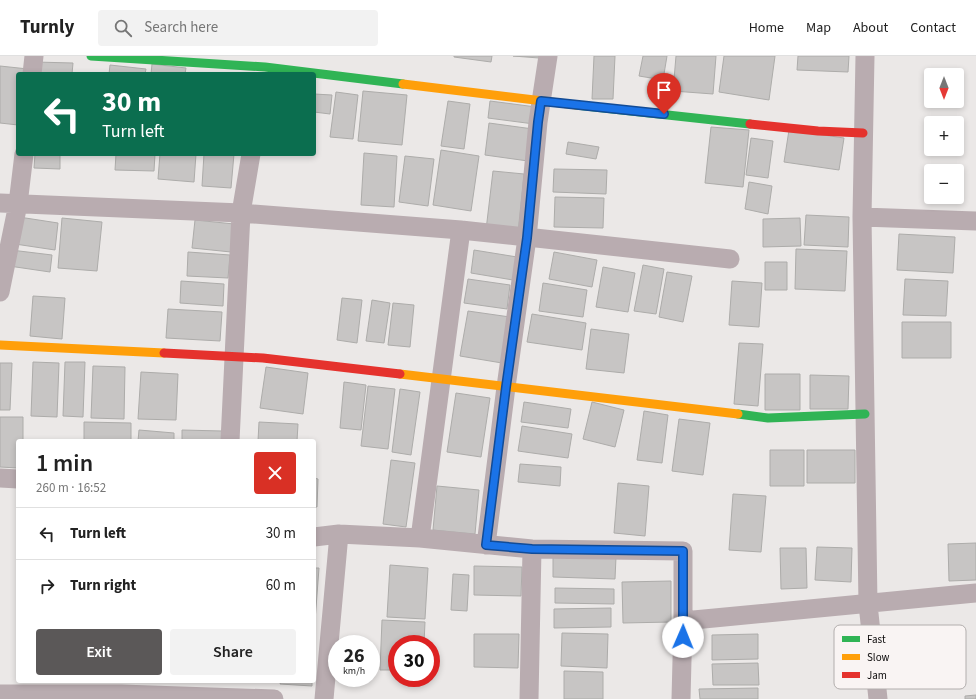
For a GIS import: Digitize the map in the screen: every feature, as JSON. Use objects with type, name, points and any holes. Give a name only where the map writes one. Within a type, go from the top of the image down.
[{"type":"street","points":[[32,72],[34,56]]},
{"type":"street","points":[[91,56],[265,66],[312,72]]},
{"type":"street","points":[[486,545],[527,238],[538,122],[548,56]]},
{"type":"street","points":[[865,56],[862,217],[868,604],[870,625]]},
{"type":"street","points":[[316,72],[541,101],[818,131],[863,133]]},
{"type":"street","points":[[0,292],[9,203],[23,156]]},
{"type":"street","points":[[230,439],[241,213],[251,156]]},
{"type":"street","points":[[9,203],[241,213],[462,230],[527,238],[730,258]]},
{"type":"street","points":[[862,217],[976,221]]},
{"type":"street","points":[[420,538],[462,230]]},
{"type":"street","points":[[0,345],[263,358],[768,418],[865,414]]},
{"type":"street","points":[[0,478],[16,479]]},
{"type":"street","points":[[324,699],[339,534]]},
{"type":"street","points":[[316,537],[339,534],[420,538],[532,549],[683,551],[681,699]]},
{"type":"street","points":[[529,699],[532,549]]},
{"type":"street","points":[[683,621],[976,593]]},
{"type":"street","points":[[877,689],[878,699]]},
{"type":"street","points":[[0,694],[121,691],[274,699]]},
{"type":"building","points":[[454,56],[492,56],[491,62]]},
{"type":"building","points":[[513,56],[539,56],[539,58]]},
{"type":"building","points":[[594,56],[615,56],[613,99],[592,99]]},
{"type":"building","points":[[643,56],[667,56],[663,80],[639,76]]},
{"type":"building","points":[[676,56],[716,56],[713,94],[673,91]]},
{"type":"building","points":[[724,56],[775,56],[769,100],[719,92]]},
{"type":"building","points":[[798,56],[849,56],[848,72],[797,70]]},
{"type":"building","points":[[35,62],[73,63],[72,72],[35,72]]},
{"type":"building","points":[[152,64],[186,68],[185,72],[151,72]]},
{"type":"building","points":[[110,65],[146,69],[145,72],[109,72]]},
{"type":"building","points":[[0,66],[28,69],[27,72],[16,72],[16,125],[0,123]]},
{"type":"building","points":[[363,91],[407,95],[402,145],[358,141]]},
{"type":"building","points":[[336,92],[358,95],[353,139],[330,137]]},
{"type":"building","points":[[316,94],[332,95],[330,114],[316,112]]},
{"type":"building","points":[[448,101],[470,104],[464,149],[441,146]]},
{"type":"building","points":[[490,101],[536,107],[534,124],[488,118]]},
{"type":"building","points":[[489,123],[533,129],[528,161],[485,155]]},
{"type":"building","points":[[711,127],[749,130],[743,187],[705,183]]},
{"type":"building","points":[[789,130],[844,138],[839,170],[784,162]]},
{"type":"building","points":[[751,138],[773,141],[768,178],[746,175]]},
{"type":"building","points":[[568,142],[599,147],[596,159],[566,154]]},
{"type":"building","points":[[441,150],[479,156],[471,211],[433,205]]},
{"type":"building","points":[[364,153],[397,156],[394,207],[361,205]]},
{"type":"building","points":[[35,156],[60,156],[60,169],[34,168]]},
{"type":"building","points":[[116,156],[155,156],[154,171],[115,170]]},
{"type":"building","points":[[160,156],[196,156],[194,182],[158,179]]},
{"type":"building","points":[[204,156],[234,156],[231,188],[202,186]]},
{"type":"building","points":[[405,156],[434,159],[428,206],[399,202]]},
{"type":"building","points":[[554,169],[607,170],[606,194],[553,192]]},
{"type":"building","points":[[493,171],[524,174],[518,233],[486,230]]},
{"type":"building","points":[[749,182],[772,186],[768,214],[745,209]]},
{"type":"building","points":[[555,197],[604,198],[603,228],[554,227]]},
{"type":"building","points":[[806,215],[849,217],[848,247],[804,245]]},
{"type":"building","points":[[19,217],[58,223],[55,250],[15,244]]},
{"type":"building","points":[[62,218],[102,222],[97,271],[58,268]]},
{"type":"building","points":[[800,218],[801,246],[763,247],[763,219]]},
{"type":"building","points":[[195,220],[234,224],[231,252],[192,248]]},
{"type":"building","points":[[899,234],[955,237],[953,273],[897,270]]},
{"type":"building","points":[[796,249],[847,251],[845,291],[795,289]]},
{"type":"building","points":[[11,250],[52,255],[50,272],[9,266]]},
{"type":"building","points":[[474,250],[517,257],[513,280],[471,273]]},
{"type":"building","points":[[188,252],[230,255],[228,278],[187,276]]},
{"type":"building","points":[[554,252],[597,260],[592,287],[549,279]]},
{"type":"building","points":[[765,262],[787,262],[787,290],[765,290]]},
{"type":"building","points":[[643,265],[664,269],[656,314],[634,311]]},
{"type":"building","points":[[603,267],[635,273],[628,312],[596,307]]},
{"type":"building","points":[[667,272],[692,276],[683,322],[659,317]]},
{"type":"building","points":[[468,279],[510,285],[507,309],[464,303]]},
{"type":"building","points":[[905,279],[948,281],[946,316],[903,315]]},
{"type":"building","points":[[181,281],[224,284],[223,306],[180,303]]},
{"type":"building","points":[[732,281],[762,283],[759,327],[729,325]]},
{"type":"building","points":[[543,283],[587,290],[583,317],[539,311]]},
{"type":"building","points":[[33,296],[65,298],[62,339],[30,336]]},
{"type":"building","points":[[342,298],[362,300],[357,343],[337,340]]},
{"type":"building","points":[[372,300],[390,303],[384,343],[366,341]]},
{"type":"building","points":[[393,303],[414,305],[410,347],[388,345]]},
{"type":"building","points":[[168,309],[222,312],[220,341],[166,338]]},
{"type":"building","points":[[468,311],[510,317],[502,363],[460,356]]},
{"type":"building","points":[[532,314],[586,323],[582,350],[527,342]]},
{"type":"building","points":[[902,322],[951,322],[951,358],[902,358]]},
{"type":"building","points":[[591,329],[629,334],[624,373],[586,369]]},
{"type":"building","points":[[739,343],[763,344],[758,406],[734,404]]},
{"type":"building","points":[[33,362],[59,363],[57,417],[31,416]]},
{"type":"building","points":[[65,362],[85,362],[83,417],[63,416]]},
{"type":"building","points":[[0,363],[12,363],[10,410],[0,410]]},
{"type":"building","points":[[93,366],[125,367],[124,419],[91,418]]},
{"type":"building","points":[[266,367],[308,373],[303,414],[260,408]]},
{"type":"building","points":[[141,372],[178,374],[176,420],[138,419]]},
{"type":"building","points":[[765,374],[800,374],[800,410],[765,410]]},
{"type":"building","points":[[810,375],[849,376],[848,409],[810,409]]},
{"type":"building","points":[[344,382],[366,385],[361,430],[340,428]]},
{"type":"building","points":[[368,386],[395,389],[388,449],[361,446]]},
{"type":"building","points":[[400,389],[420,392],[411,455],[392,452]]},
{"type":"building","points":[[456,393],[490,398],[481,457],[447,452]]},
{"type":"building","points":[[524,402],[571,409],[568,428],[521,422]]},
{"type":"building","points":[[592,402],[624,410],[615,447],[583,439]]},
{"type":"building","points":[[644,411],[668,415],[662,463],[637,460]]},
{"type":"building","points":[[0,417],[23,417],[23,439],[16,439],[16,468],[0,467]]},
{"type":"building","points":[[679,419],[710,423],[703,475],[672,471]]},
{"type":"building","points":[[84,422],[131,423],[131,439],[84,439]]},
{"type":"building","points":[[259,422],[298,424],[297,439],[258,439]]},
{"type":"building","points":[[522,426],[572,434],[568,458],[518,451]]},
{"type":"building","points":[[139,430],[174,433],[174,439],[138,439]]},
{"type":"building","points":[[182,430],[222,431],[222,439],[182,439]]},
{"type":"building","points":[[770,450],[804,450],[804,486],[770,486]]},
{"type":"building","points":[[807,450],[855,450],[855,483],[807,483]]},
{"type":"building","points":[[391,460],[415,463],[406,527],[383,524]]},
{"type":"building","points":[[520,464],[561,467],[560,486],[518,482]]},
{"type":"building","points":[[316,478],[318,479],[316,507]]},
{"type":"building","points":[[618,483],[649,486],[645,536],[614,533]]},
{"type":"building","points":[[437,486],[479,490],[475,534],[433,530]]},
{"type":"building","points":[[733,494],[766,496],[761,552],[729,550]]},
{"type":"building","points":[[976,543],[976,580],[949,581],[948,544]]},
{"type":"building","points":[[817,547],[852,548],[851,582],[815,580]]},
{"type":"building","points":[[780,548],[806,548],[807,588],[781,589]]},
{"type":"building","points":[[553,556],[616,557],[615,579],[553,577]]},
{"type":"building","points":[[390,565],[428,568],[425,619],[387,617]]},
{"type":"building","points":[[474,566],[522,567],[521,596],[474,595]]},
{"type":"building","points":[[316,568],[319,568],[316,608]]},
{"type":"building","points":[[453,574],[469,575],[467,611],[451,610]]},
{"type":"building","points":[[671,581],[671,622],[623,623],[622,582]]},
{"type":"building","points":[[555,588],[614,589],[614,604],[555,603]]},
{"type":"building","points":[[611,608],[611,627],[554,628],[554,609]]},
{"type":"building","points":[[382,620],[425,622],[424,635],[388,635],[388,670],[380,670]]},
{"type":"building","points":[[562,633],[608,634],[607,668],[561,666]]},
{"type":"building","points":[[474,634],[519,634],[518,668],[474,667]]},
{"type":"building","points":[[758,634],[758,659],[712,660],[712,635]]},
{"type":"building","points":[[758,663],[759,685],[713,685],[712,664]]},
{"type":"building","points":[[564,671],[603,672],[603,699],[564,699]]},
{"type":"building","points":[[312,683],[312,686],[280,684]]},
{"type":"building","points":[[758,688],[758,699],[700,699],[699,689]]},
{"type":"building","points":[[976,695],[976,699],[965,699],[965,696]]},
{"type":"traffic: fast","points":[[91,56],[265,67],[306,72]]},
{"type":"traffic: fast","points":[[316,73],[403,84]]},
{"type":"traffic: fast","points":[[576,105],[750,124]]},
{"type":"traffic: fast","points":[[738,414],[768,418],[865,414]]},
{"type":"traffic: slow","points":[[403,84],[576,105]]},
{"type":"traffic: slow","points":[[0,345],[164,353]]},
{"type":"traffic: slow","points":[[400,374],[738,414]]},
{"type":"traffic: jam","points":[[750,124],[818,131],[863,133]]},
{"type":"traffic: jam","points":[[164,353],[263,358],[400,374]]},
{"type":"route","points":[[664,114],[541,101],[527,238],[486,545],[532,549],[683,551],[683,637]]}]
